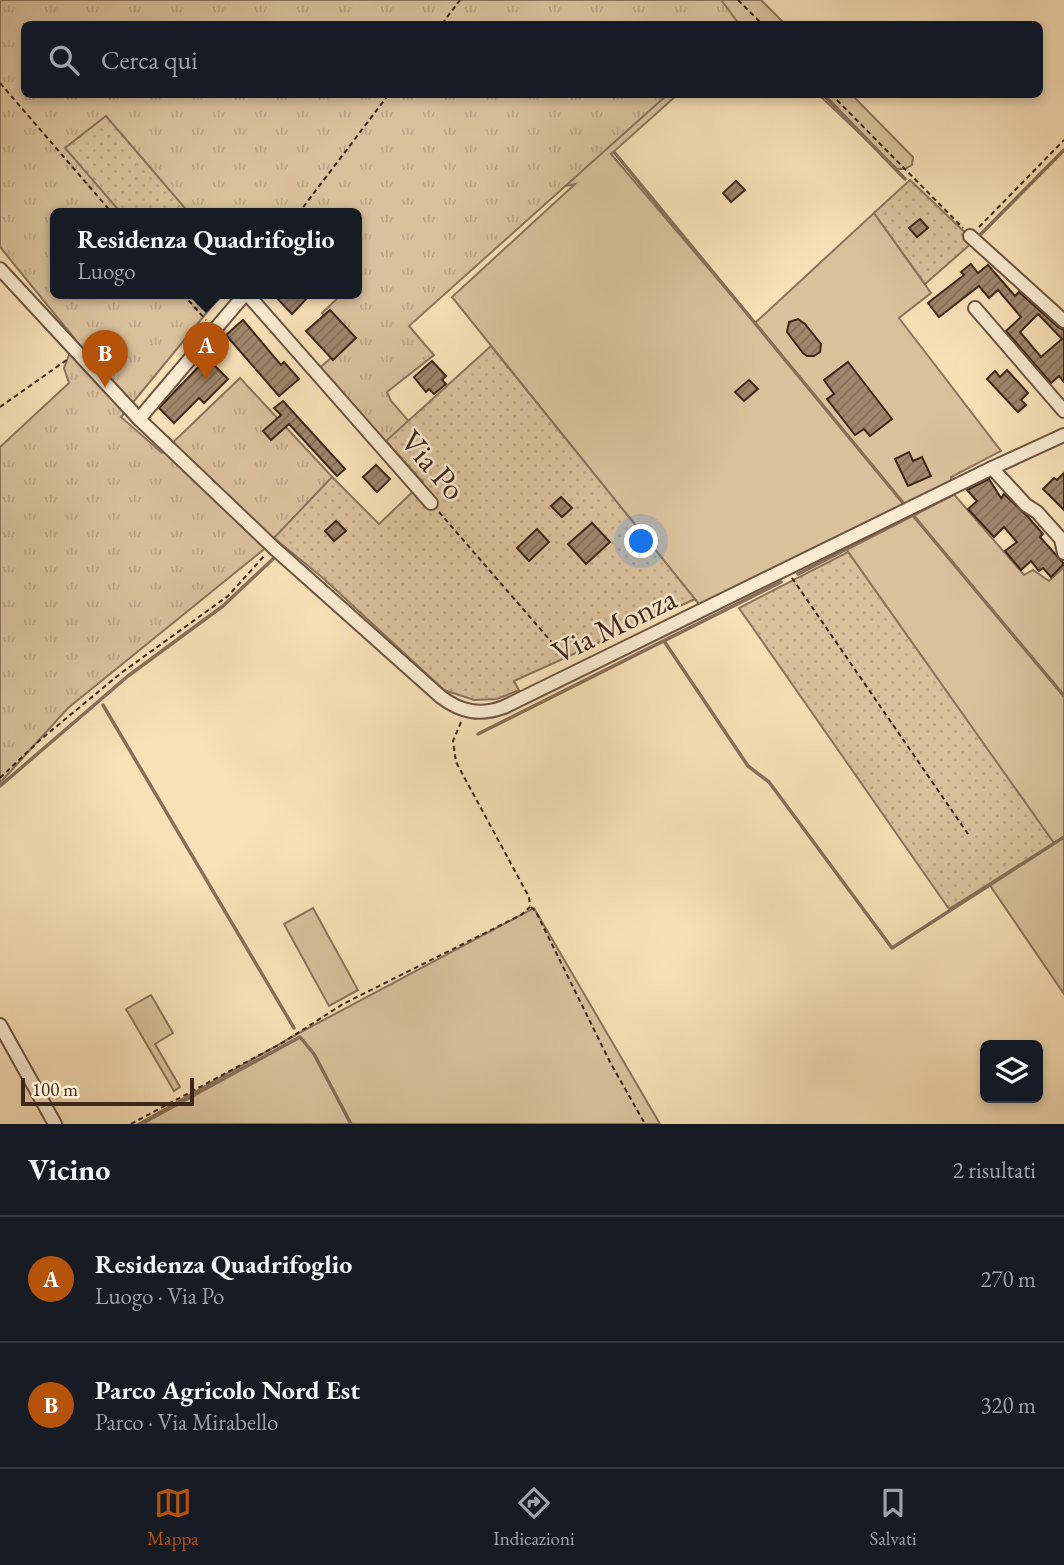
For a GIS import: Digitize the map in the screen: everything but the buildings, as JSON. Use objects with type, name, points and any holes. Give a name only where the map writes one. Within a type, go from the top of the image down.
[{"type":"street","points":[[970,236],[1064,321]]},
{"type":"street","points":[[0,269],[139,419],[274,548],[441,697],[464,711]]},
{"type":"street","name":"Via Po","points":[[139,419],[242,299]]},
{"type":"street","name":"Via Po","points":[[250,299],[431,503]]},
{"type":"street","points":[[975,309],[1064,411]]},
{"type":"street","name":"Via Monza","points":[[464,711],[474,713],[499,709],[1064,435]]},
{"type":"street","points":[[992,468],[1061,539],[1064,553]]},
{"type":"street","points":[[0,1025],[55,1124]]},
{"type":"path","points":[[444,21],[460,0]]},
{"type":"path","points":[[738,0],[759,21]]},
{"type":"path","points":[[0,83],[109,208]]},
{"type":"path","points":[[302,208],[385,98]]},
{"type":"path","points":[[835,98],[970,236],[1064,140]]},
{"type":"path","points":[[187,299],[214,330]]},
{"type":"path","points":[[0,407],[76,352]]},
{"type":"path","name":"Via Po","points":[[431,503],[579,672]]},
{"type":"path","points":[[0,778],[40,740],[121,673],[228,596],[255,564],[274,548]]},
{"type":"path","points":[[783,570],[794,580],[968,834]]},
{"type":"path","points":[[464,711],[453,741],[456,762],[529,897],[530,907]]},
{"type":"path","points":[[131,1124],[282,1043],[342,1004],[521,915],[530,907]]},
{"type":"path","points":[[530,907],[536,912],[610,1062],[645,1124]]},
{"type":"green space","points":[[0,0],[721,0],[737,21],[21,21],[21,98],[664,98],[409,326],[434,355],[387,392],[391,401],[453,472],[419,488],[315,372],[349,342],[322,313],[337,299],[362,299],[362,208],[50,208],[50,299],[218,299],[121,417],[162,453],[240,378],[364,511],[322,488],[263,550],[68,708],[0,783],[0,447],[69,383],[64,368],[75,339],[0,247]]},
{"type":"green space","points":[[720,0],[761,0],[782,21],[730,21],[728,9]]},
{"type":"green space","points":[[654,98],[674,98],[611,154],[755,323],[874,213],[931,293],[899,318],[1001,451],[951,477],[951,491],[1024,575],[1033,570],[1049,581],[1064,567],[1064,994],[989,884],[1053,843],[844,546],[702,608],[452,297],[575,184],[553,189]]},
{"type":"green space","points":[[822,98],[855,98],[913,157],[912,165],[897,169]]},
{"type":"green space","points":[[106,116],[185,208],[117,208],[65,148]]},
{"type":"green space","points":[[910,180],[974,241],[925,284],[874,213]]},
{"type":"green space","points":[[491,346],[695,599],[514,681],[519,690],[497,699],[474,700],[444,690],[323,578],[274,538],[332,477],[379,524],[423,482],[386,441]]},
{"type":"green space","points":[[848,552],[1054,843],[949,909],[739,608]]},
{"type":"green space","points":[[313,908],[358,990],[329,1006],[284,924]]},
{"type":"green space","points":[[534,908],[660,1124],[138,1124],[301,1032]]},
{"type":"green space","points":[[151,995],[173,1033],[155,1044],[180,1087],[174,1091],[126,1009]]},
{"type":"waterway","points":[[827,98],[905,179]]},
{"type":"waterway","points":[[981,234],[1064,150]]},
{"type":"waterway","points":[[614,152],[904,504]]},
{"type":"waterway","points":[[798,574],[952,495]]},
{"type":"waterway","points":[[912,514],[1064,696]]},
{"type":"waterway","points":[[0,786],[128,676],[223,606],[274,558]]},
{"type":"waterway","points":[[478,734],[781,582]]},
{"type":"waterway","points":[[664,641],[748,766],[769,782],[892,948],[1064,837]]},
{"type":"waterway","points":[[103,705],[294,1028]]},
{"type":"waterway","points":[[141,1124],[300,1037],[314,1054],[351,1124]]},
{"type":"place","name":"Residenza Quadrifoglio","points":[[206,380]]},
{"type":"place","name":"Parco Agricolo Nord Est","points":[[105,388]]}]
